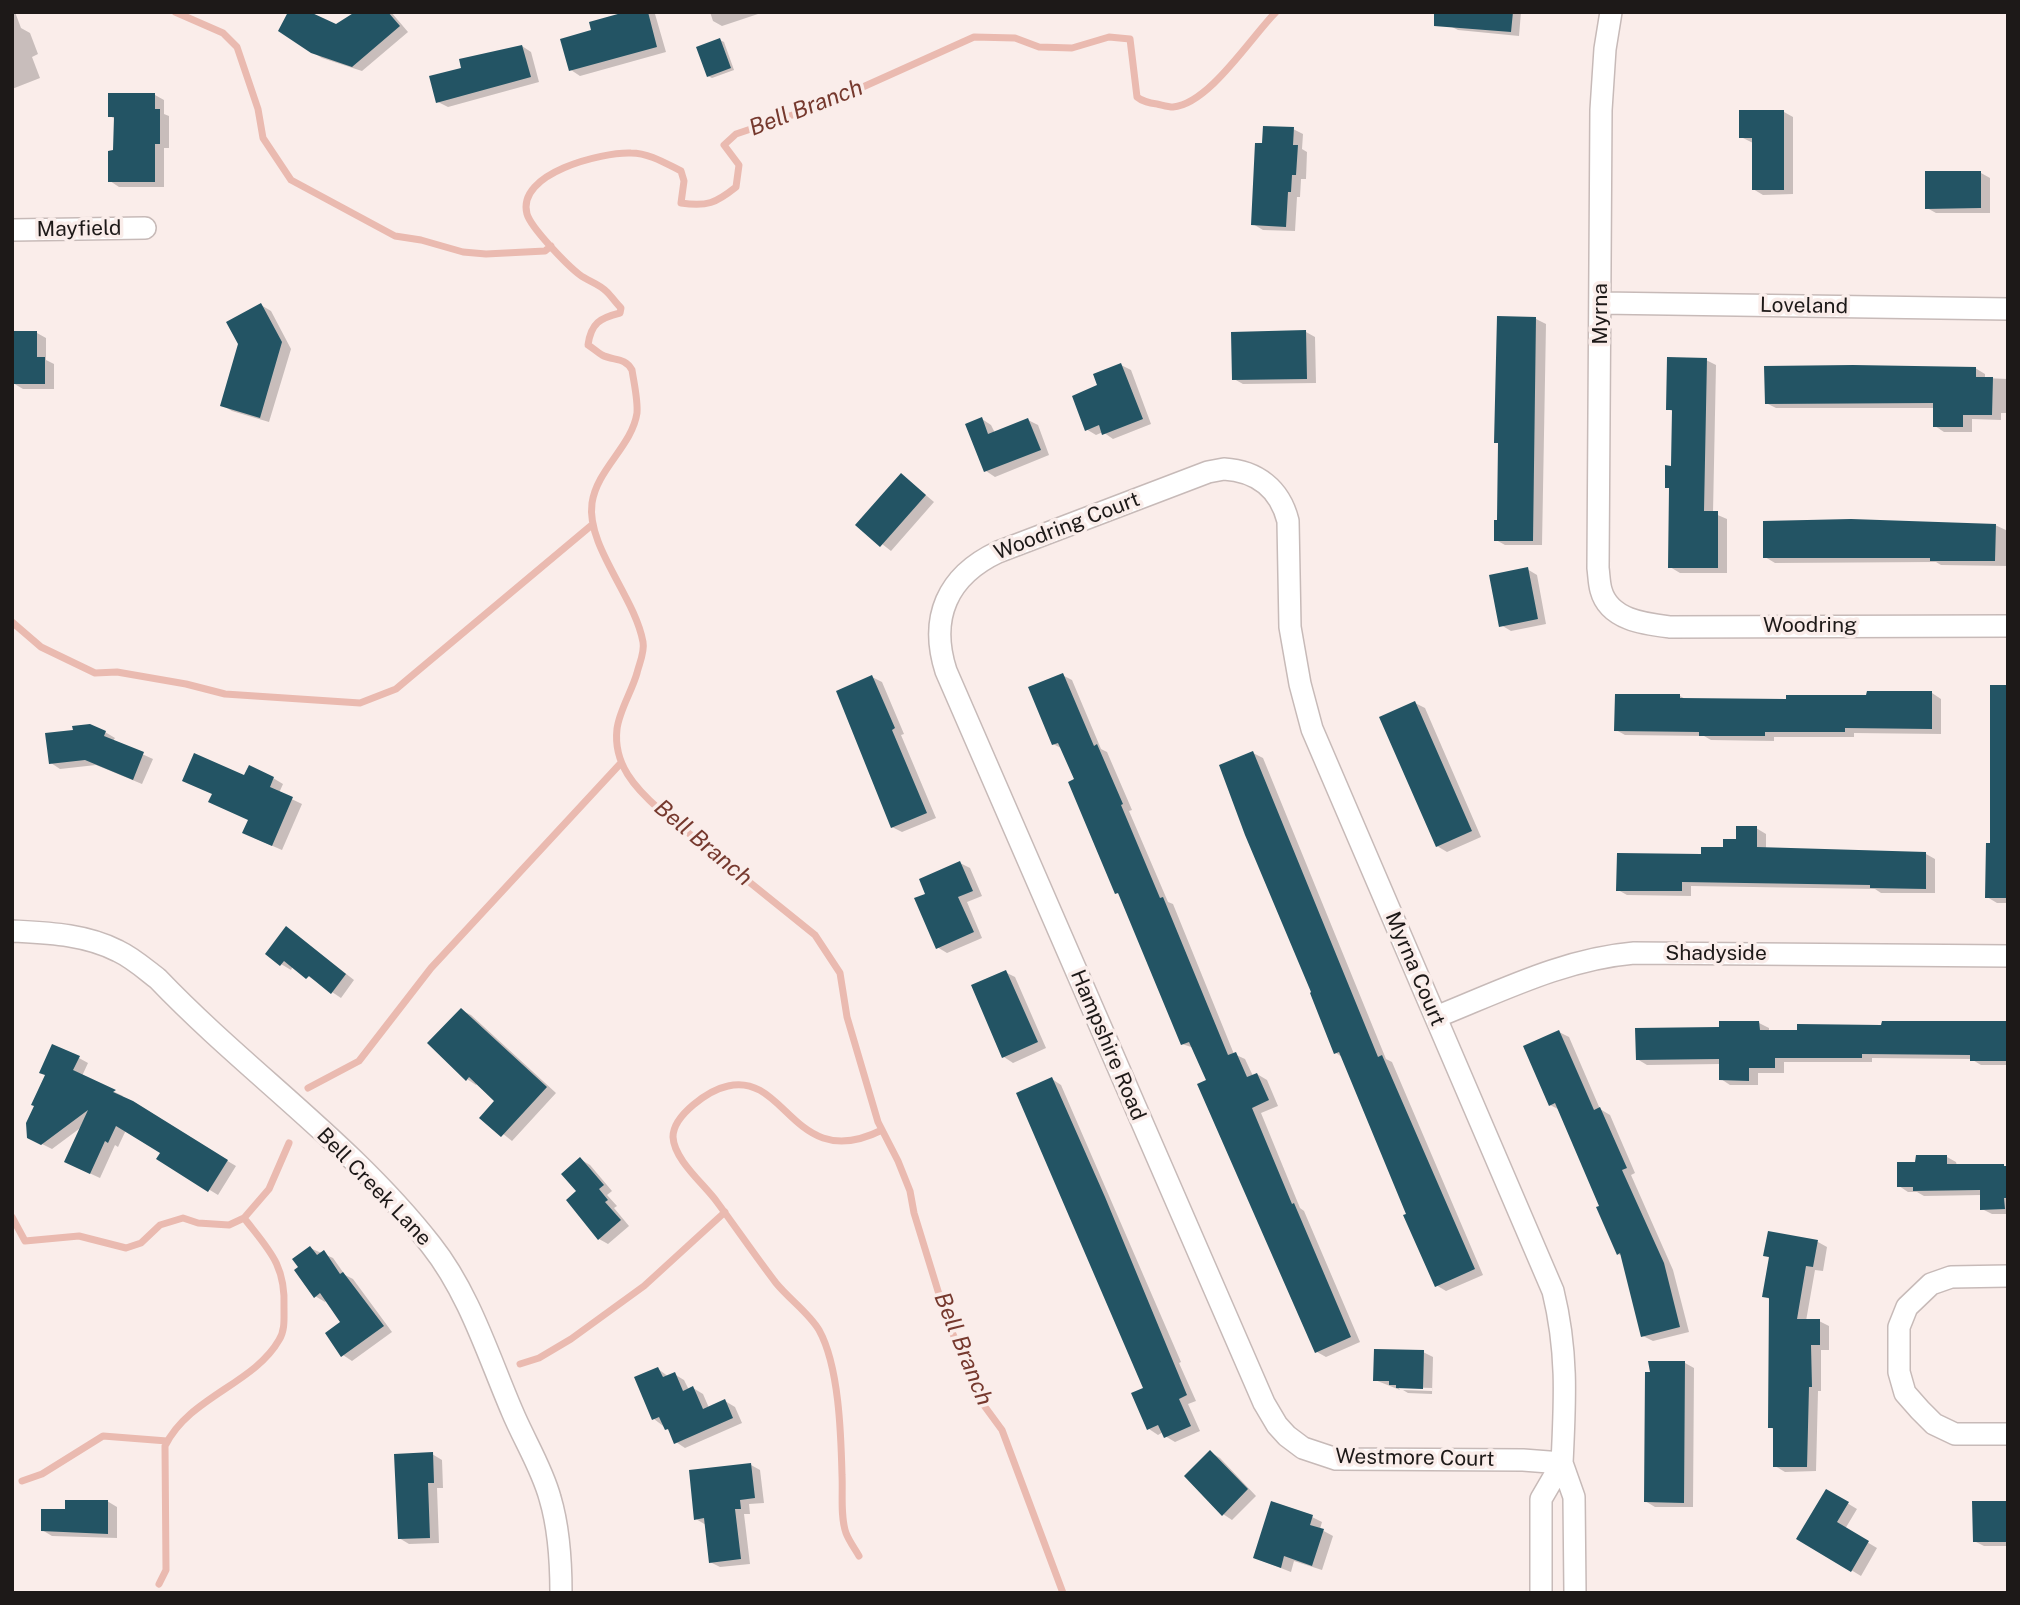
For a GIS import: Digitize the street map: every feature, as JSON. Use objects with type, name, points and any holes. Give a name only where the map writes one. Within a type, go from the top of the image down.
[{"type":"street","name":"Myrna","points":[[1611,12],[1605,50],[1601,110],[1598,568],[1601,591],[1616,612]]},
{"type":"street","name":"Mayfield","points":[[12,230],[145,228]]},
{"type":"street","name":"Loveland","points":[[1601,303],[2008,309]]},
{"type":"street","name":"Woodring Court","points":[[975,738],[946,671],[939,632],[945,603],[952,590],[971,568],[998,552],[1208,472],[1237,470],[1261,480]]},
{"type":"street","name":"Myrna Court","points":[[1261,480],[1280,498],[1288,522],[1290,627],[1300,684],[1312,729],[1553,1291],[1564,1348],[1566,1387],[1562,1463],[1574,1497],[1575,1593]]},
{"type":"street","name":"Woodring","points":[[1616,612],[1643,624],[1670,627],[2008,626]]},
{"type":"street","name":"Hampshire Road","points":[[975,738],[1241,1352]]},
{"type":"street","name":"Bell Creek Lane","points":[[12,931],[63,934],[93,940],[136,962],[158,979],[329,1137],[401,1210],[432,1246],[453,1277],[469,1311],[550,1498],[561,1564],[561,1593]]},
{"type":"street","name":"Shadyside","points":[[1436,1017],[1562,967],[1610,955],[2008,956]]},
{"type":"street","points":[[2008,1276],[1951,1277],[1931,1284],[1907,1307],[1899,1327],[1899,1372],[1905,1393],[1934,1424],[1955,1434],[2008,1434]]},
{"type":"street","name":"Westmore Court","points":[[1241,1352],[1264,1404],[1277,1425],[1303,1448],[1317,1454],[1336,1459],[1523,1460],[1562,1463]]},
{"type":"street","name":"Myrna Court","points":[[1541,1593],[1541,1499],[1562,1463]]},
{"type":"building","points":[[288,12],[310,12],[336,24],[355,12],[388,12],[400,26],[352,67],[311,53],[278,31]]},
{"type":"building","points":[[625,12],[648,12],[657,47],[569,71],[560,39],[591,30],[589,22]]},
{"type":"building","points":[[1434,12],[1513,12],[1511,32],[1434,26]]},
{"type":"building","points":[[720,38],[731,68],[707,77],[696,47]]},
{"type":"building","points":[[522,45],[531,77],[436,103],[429,76],[461,68],[459,59]]},
{"type":"building","points":[[108,93],[155,93],[155,109],[160,109],[160,144],[155,144],[155,182],[108,182],[108,151],[113,150],[114,117],[108,117]]},
{"type":"building","points":[[1739,110],[1784,110],[1784,190],[1752,190],[1752,138],[1739,138]]},
{"type":"building","points":[[1263,126],[1294,127],[1293,145],[1298,145],[1296,175],[1292,175],[1291,192],[1288,192],[1286,227],[1251,225],[1255,143],[1262,143]]},
{"type":"building","points":[[1925,171],[1981,171],[1981,208],[1925,209]]},
{"type":"building","points":[[261,303],[282,342],[260,418],[220,406],[238,344],[226,322]]},
{"type":"building","points":[[1497,316],[1536,317],[1533,541],[1494,541],[1494,520],[1497,520],[1498,443],[1494,443]]},
{"type":"building","points":[[1306,330],[1307,379],[1232,380],[1231,332]]},
{"type":"building","points":[[12,331],[37,331],[37,357],[45,357],[45,384],[12,384]]},
{"type":"building","points":[[1667,357],[1707,358],[1704,511],[1718,511],[1718,568],[1668,568],[1669,488],[1665,488],[1665,465],[1671,466],[1672,410],[1666,410]]},
{"type":"building","points":[[1121,363],[1143,419],[1102,435],[1099,425],[1085,431],[1072,396],[1097,385],[1093,374]]},
{"type":"building","points":[[1764,366],[1976,367],[1976,377],[1993,377],[1992,415],[1963,415],[1963,427],[1933,427],[1933,403],[1765,404]]},
{"type":"building","points":[[982,417],[988,434],[1028,418],[1041,450],[984,472],[965,424]]},
{"type":"building","points":[[901,473],[926,495],[880,547],[855,525]]},
{"type":"building","points":[[1851,519],[1996,524],[1995,561],[1930,561],[1930,558],[1763,558],[1763,521]]},
{"type":"building","points":[[1528,567],[1538,619],[1499,627],[1489,575]]},
{"type":"building","points":[[1063,673],[1094,746],[1097,744],[1123,804],[1121,805],[1160,898],[1163,897],[1228,1055],[1236,1052],[1247,1077],[1257,1073],[1269,1100],[1252,1108],[1351,1337],[1315,1353],[1197,1084],[1206,1080],[1189,1042],[1181,1045],[1118,893],[1115,894],[1068,782],[1074,779],[1058,743],[1052,745],[1028,687]]},
{"type":"building","points":[[872,675],[927,813],[891,828],[836,691]]},
{"type":"building","points":[[1990,685],[2008,685],[2008,898],[1985,898],[1986,843],[1990,843]]},
{"type":"building","points":[[1867,691],[1932,691],[1932,729],[1845,728],[1845,732],[1765,732],[1765,736],[1699,736],[1699,732],[1614,731],[1615,694],[1786,699],[1786,695],[1866,695]]},
{"type":"building","points":[[1415,701],[1472,831],[1436,847],[1379,717]]},
{"type":"building","points":[[90,724],[106,731],[104,736],[144,752],[133,780],[85,760],[49,764],[45,733],[73,730],[72,726]]},
{"type":"building","points":[[1253,751],[1378,1057],[1382,1055],[1475,1269],[1435,1287],[1403,1215],[1406,1214],[1339,1052],[1334,1054],[1219,765]]},
{"type":"building","points":[[194,753],[244,775],[249,765],[274,777],[270,787],[293,797],[272,846],[242,833],[248,820],[208,802],[212,794],[182,781]]},
{"type":"building","points":[[1736,826],[1757,826],[1757,847],[1926,852],[1926,889],[1870,888],[1870,885],[1682,882],[1682,891],[1616,891],[1617,853],[1701,854],[1701,847],[1723,847],[1723,839],[1736,839]]},
{"type":"building","points":[[960,861],[973,891],[958,897],[974,932],[936,949],[914,898],[925,894],[919,879]]},
{"type":"building","points":[[286,926],[346,974],[331,994],[309,976],[306,979],[284,961],[280,966],[265,954]]},
{"type":"building","points":[[1006,970],[1038,1042],[1002,1058],[971,985]]},
{"type":"building","points":[[461,1008],[547,1087],[501,1137],[479,1118],[494,1101],[469,1077],[466,1081],[427,1043]]},
{"type":"building","points":[[1719,1021],[1759,1021],[1760,1030],[1797,1030],[1797,1024],[1881,1025],[1882,1021],[2008,1021],[2008,1061],[1970,1061],[1970,1055],[1862,1054],[1862,1058],[1775,1058],[1775,1068],[1749,1068],[1749,1081],[1719,1080],[1719,1059],[1636,1060],[1635,1028],[1719,1027]]},
{"type":"building","points":[[1559,1030],[1594,1110],[1600,1107],[1627,1168],[1622,1170],[1664,1263],[1680,1327],[1641,1337],[1620,1253],[1617,1255],[1596,1207],[1599,1206],[1555,1103],[1549,1106],[1523,1046]]},
{"type":"building","points":[[52,1044],[80,1056],[73,1070],[116,1090],[113,1092],[133,1101],[228,1160],[208,1192],[156,1159],[160,1153],[116,1126],[108,1143],[105,1141],[90,1174],[64,1162],[88,1110],[41,1145],[27,1138],[26,1123],[34,1106],[31,1105],[45,1075],[39,1073]]},
{"type":"building","points":[[1052,1077],[1187,1395],[1179,1399],[1191,1426],[1164,1438],[1158,1425],[1147,1430],[1131,1393],[1143,1388],[1016,1093]]},
{"type":"building","points":[[1916,1155],[1947,1155],[1947,1164],[2008,1166],[2008,1198],[2004,1198],[2005,1209],[1980,1210],[1980,1190],[1913,1191],[1913,1187],[1897,1187],[1897,1162],[1915,1162]]},
{"type":"building","points":[[580,1157],[604,1185],[599,1189],[608,1200],[605,1202],[621,1220],[598,1240],[566,1200],[576,1191],[561,1174]]},
{"type":"building","points":[[1768,1231],[1818,1240],[1813,1267],[1806,1266],[1797,1319],[1820,1319],[1820,1345],[1811,1345],[1812,1387],[1809,1387],[1807,1467],[1773,1467],[1773,1428],[1768,1428],[1769,1298],[1762,1297],[1769,1257],[1763,1256]]},
{"type":"building","points":[[310,1246],[317,1255],[324,1250],[340,1274],[343,1272],[384,1326],[341,1357],[325,1333],[340,1322],[320,1293],[314,1298],[294,1270],[298,1267],[292,1259]]},
{"type":"building","points":[[1374,1349],[1424,1350],[1423,1389],[1396,1388],[1396,1385],[1389,1385],[1389,1381],[1373,1381]]},
{"type":"building","points":[[1648,1361],[1685,1361],[1684,1503],[1644,1502],[1645,1372],[1650,1372]]},
{"type":"building","points":[[658,1367],[663,1377],[675,1372],[683,1391],[693,1386],[703,1409],[725,1399],[733,1418],[674,1444],[659,1417],[652,1420],[634,1377]]},
{"type":"building","points":[[1210,1450],[1248,1489],[1222,1516],[1184,1476]]},
{"type":"building","points":[[433,1452],[434,1483],[428,1483],[430,1538],[398,1539],[394,1454]]},
{"type":"building","points":[[751,1463],[755,1498],[740,1500],[741,1509],[735,1509],[741,1559],[709,1563],[704,1518],[694,1520],[689,1470]]},
{"type":"building","points":[[1826,1489],[1849,1502],[1837,1522],[1869,1541],[1851,1572],[1796,1539]]},
{"type":"building","points":[[65,1500],[108,1500],[108,1534],[41,1531],[41,1509],[65,1509]]},
{"type":"building","points":[[1271,1501],[1313,1515],[1310,1525],[1324,1529],[1312,1566],[1284,1556],[1281,1568],[1253,1558]]},
{"type":"building","points":[[1972,1501],[2008,1501],[2008,1542],[1973,1542]]},
{"type":"waterway","points":[[175,12],[223,33],[237,47],[258,109],[263,138],[291,180],[395,236],[463,252],[486,254],[545,251],[551,246]]},
{"type":"waterway","name":"Bell Branch","points":[[1063,1593],[1002,1430],[980,1400],[946,1317],[914,1213],[910,1191],[878,1122],[847,1017],[840,973],[815,935],[660,810],[634,784],[622,764],[617,729],[643,654],[643,642],[631,607],[596,537],[592,503],[600,479],[634,425],[637,413],[635,386],[632,370],[626,363],[606,357],[588,345],[594,327],[607,317],[620,313],[621,308],[604,289],[574,270],[542,237],[527,214],[527,200],[535,187],[547,176],[564,168],[601,156],[638,153],[681,171],[684,181],[681,203],[711,202],[736,187],[739,165],[724,145],[736,134],[825,104],[974,37],[1015,38],[1039,47],[1072,48],[1109,37],[1130,39],[1137,97],[1146,102],[1173,107],[1187,103],[1215,82],[1276,12]]},
{"type":"waterway","points":[[12,622],[41,647],[95,673],[117,672],[225,694],[360,703],[396,689],[593,524]]},
{"type":"waterway","points":[[308,1088],[359,1061],[431,968],[620,764]]},
{"type":"waterway","points":[[859,1556],[844,1526],[838,1401],[826,1345],[815,1324],[776,1283],[717,1202],[684,1163],[673,1137],[685,1112],[702,1098],[728,1086],[748,1086],[765,1093],[810,1132],[829,1140],[853,1140],[882,1130]]},
{"type":"waterway","points":[[12,1217],[25,1241],[79,1236],[126,1248],[141,1243],[160,1225],[183,1218],[198,1223],[229,1225],[244,1218],[269,1189],[289,1143]]},
{"type":"waterway","points":[[520,1364],[539,1358],[571,1339],[644,1286],[725,1212]]},
{"type":"waterway","points":[[159,1584],[166,1570],[165,1446],[189,1415],[268,1355],[282,1333],[284,1293],[279,1269],[268,1249],[244,1218]]},
{"type":"waterway","points":[[22,1481],[42,1474],[103,1436],[167,1441]]}]
